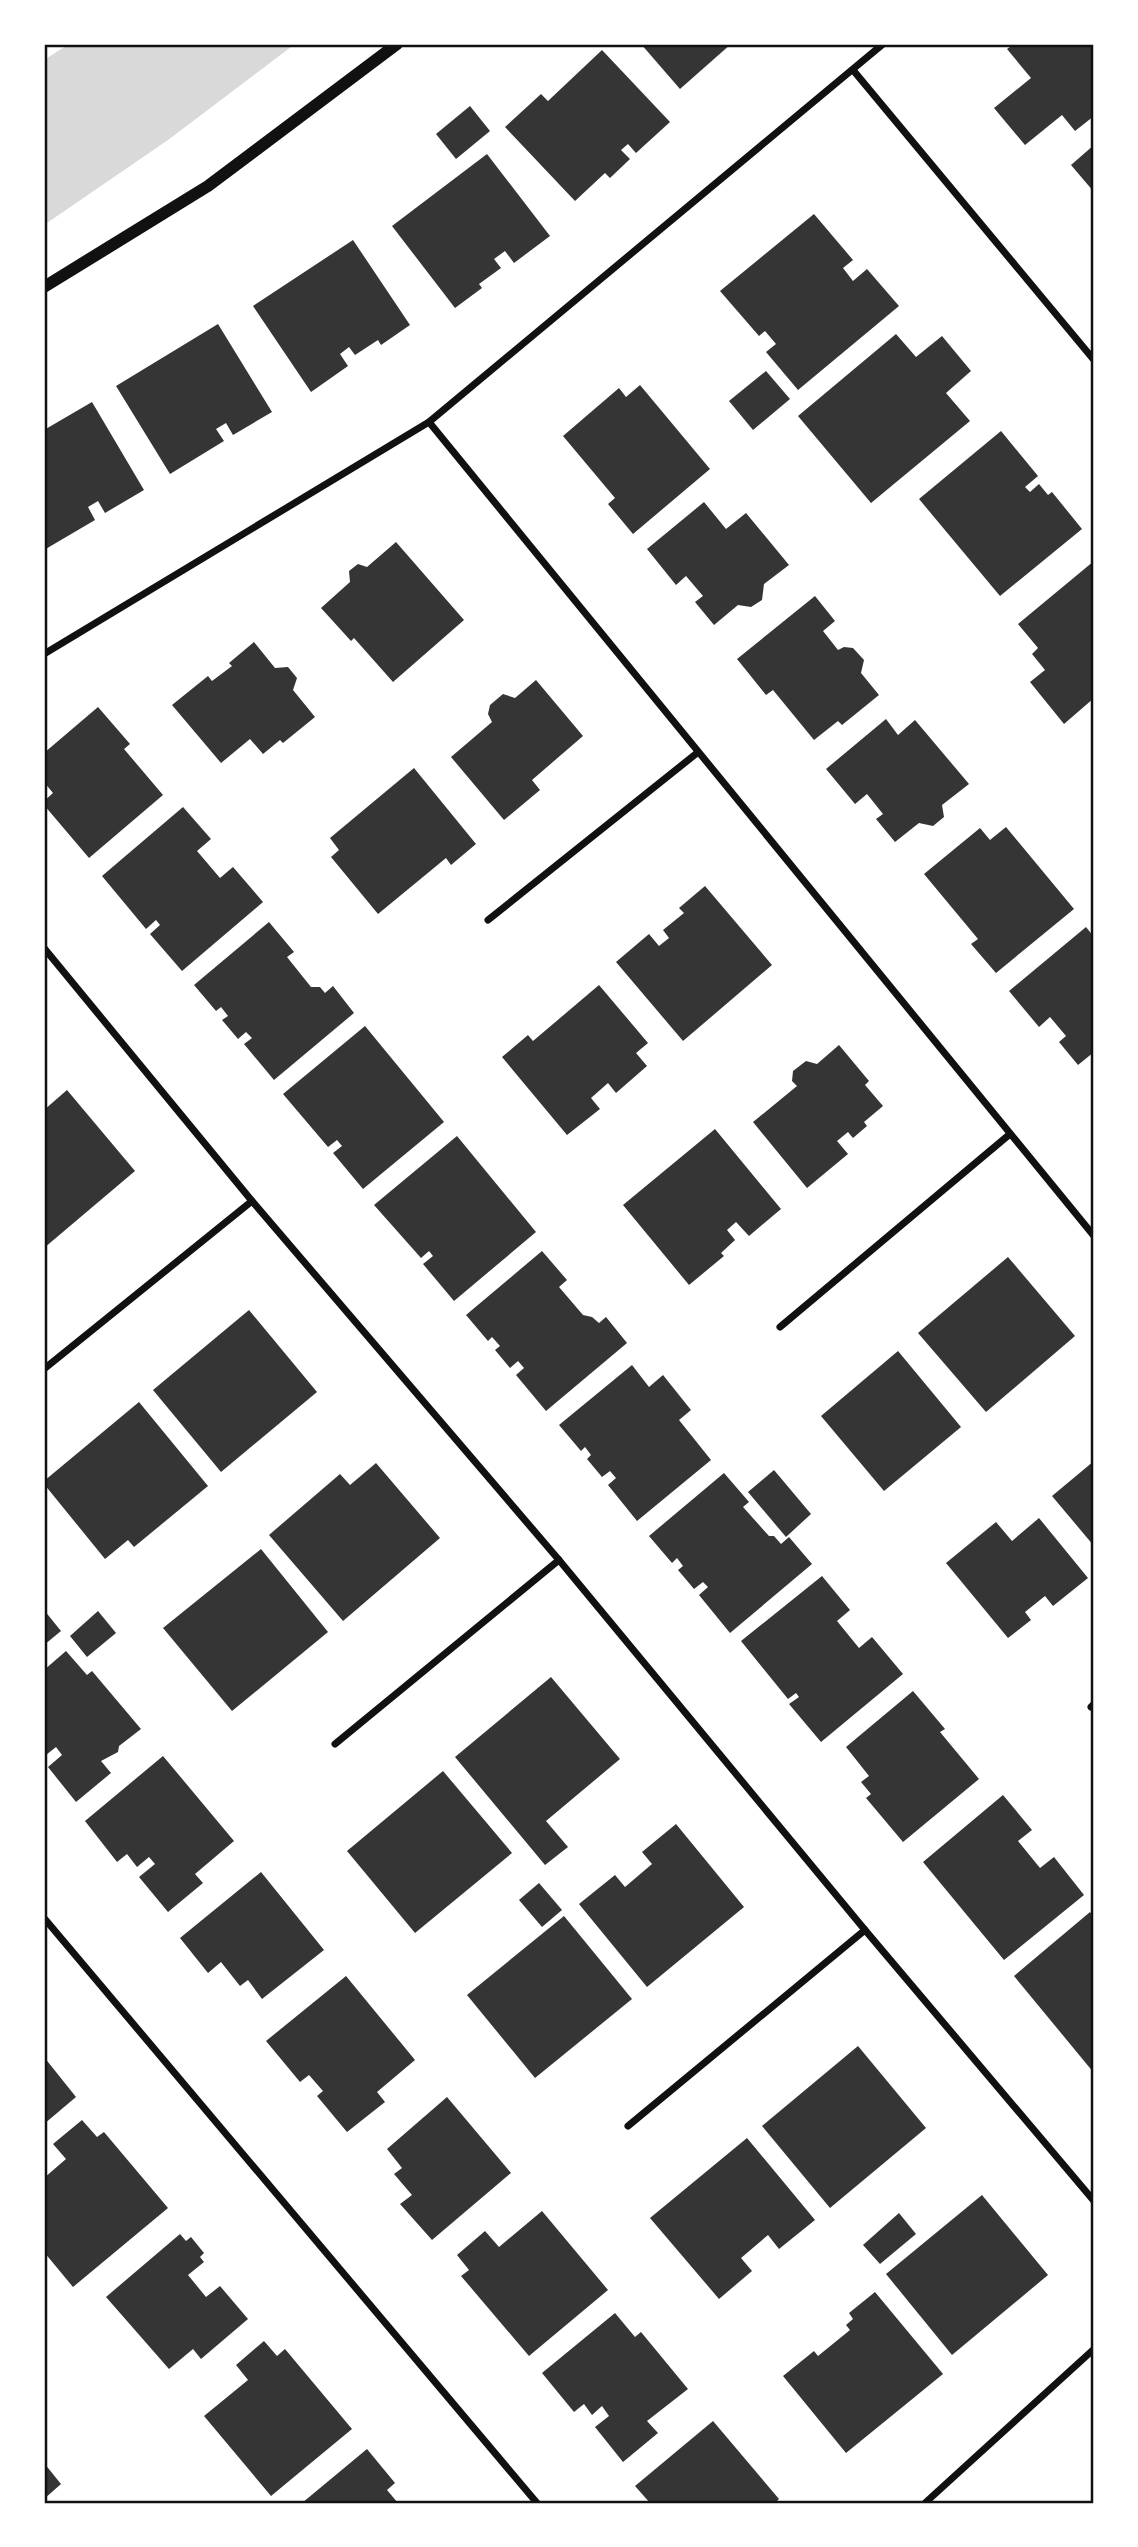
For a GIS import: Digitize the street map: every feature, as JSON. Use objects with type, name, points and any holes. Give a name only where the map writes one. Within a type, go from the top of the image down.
[{"type":"street","points":[[44,287],[208,186],[397,44]]},
{"type":"street","points":[[44,654],[429,422],[883,44]]},
{"type":"street","points":[[853,70],[1094,360]]},
{"type":"street","points":[[429,422],[1094,1236]]},
{"type":"street","points":[[488,920],[697,753]]},
{"type":"street","points":[[44,948],[252,1201],[559,1560],[865,1930],[1094,2201]]},
{"type":"street","points":[[780,1327],[1010,1134]]},
{"type":"street","points":[[44,1370],[252,1201]]},
{"type":"street","points":[[335,1744],[559,1560]]},
{"type":"street","points":[[44,1918],[537,2503]]},
{"type":"street","points":[[628,2126],[865,1930]]},
{"type":"street","points":[[925,2503],[1094,2349]]},
{"type":"shaded area","points":[[69,44],[295,44],[168,140],[44,225],[44,60]]},
{"type":"building","points":[[641,44],[731,44],[680,89]]},
{"type":"building","points":[[1014,44],[1094,44],[1094,116],[1075,131],[1062,115],[1025,145],[994,108],[1031,78],[1007,49]]},
{"type":"building","points":[[602,50],[670,122],[636,153],[628,144],[621,150],[630,159],[610,178],[605,173],[575,201],[505,127],[541,94],[548,101]]},
{"type":"building","points":[[470,106],[490,131],[456,159],[436,134]]},
{"type":"building","points":[[1094,145],[1094,192],[1071,165]]},
{"type":"building","points":[[487,154],[550,236],[514,263],[505,251],[494,259],[501,268],[479,284],[482,288],[455,308],[392,226]]},
{"type":"building","points":[[814,214],[853,260],[843,268],[853,281],[867,269],[899,306],[798,390],[766,352],[776,344],[765,331],[759,336],[720,291]]},
{"type":"building","points":[[353,240],[410,325],[381,345],[378,340],[355,355],[349,347],[340,354],[348,366],[311,392],[253,306]]},
{"type":"building","points":[[218,324],[272,412],[233,435],[226,423],[216,429],[224,441],[170,474],[116,386]]},
{"type":"building","points":[[896,334],[916,357],[942,336],[971,371],[946,393],[970,421],[871,503],[798,416]]},
{"type":"building","points":[[766,371],[790,399],[753,430],[729,401]]},
{"type":"building","points":[[640,385],[710,469],[633,534],[608,504],[615,498],[563,436],[619,388],[626,397]]},
{"type":"building","points":[[92,402],[144,490],[105,513],[98,501],[88,507],[95,520],[44,550],[44,430]]},
{"type":"building","points":[[1001,431],[1038,476],[1025,487],[1030,492],[1039,484],[1048,495],[1052,492],[1082,529],[1000,596],[919,499]]},
{"type":"building","points":[[704,502],[726,529],[746,513],[789,565],[764,584],[762,600],[751,607],[738,605],[714,625],[695,602],[703,596],[686,576],[676,585],[647,549]]},
{"type":"building","points":[[396,542],[464,620],[393,682],[354,638],[351,641],[321,608],[350,582],[349,571],[358,564],[367,567]]},
{"type":"building","points":[[1094,561],[1094,698],[1064,724],[1030,682],[1045,670],[1032,654],[1038,648],[1018,624]]},
{"type":"building","points":[[815,596],[835,621],[823,631],[838,650],[844,647],[853,648],[864,660],[861,673],[879,695],[842,725],[838,721],[814,740],[773,690],[766,695],[737,659]]},
{"type":"building","points":[[254,642],[275,668],[288,667],[297,678],[293,690],[315,717],[283,743],[280,740],[263,754],[250,739],[221,763],[172,705],[208,676],[212,681],[232,666],[229,663]]},
{"type":"building","points":[[536,680],[583,736],[532,780],[540,790],[504,820],[451,757],[492,722],[488,714],[490,705],[503,694],[515,698]]},
{"type":"building","points":[[98,707],[130,744],[124,749],[163,795],[89,858],[44,805],[44,801],[53,793],[44,782],[44,753]]},
{"type":"building","points":[[886,719],[898,735],[915,720],[969,784],[942,805],[944,817],[933,826],[919,823],[895,842],[876,819],[883,814],[867,794],[855,804],[826,769]]},
{"type":"building","points":[[414,768],[476,844],[451,865],[446,858],[378,914],[331,857],[339,850],[330,838]]},
{"type":"building","points":[[183,807],[211,839],[197,851],[220,878],[233,867],[263,902],[182,971],[150,934],[160,925],[156,920],[146,929],[102,876]]},
{"type":"building","points":[[1006,827],[1074,909],[996,973],[971,944],[978,939],[924,874],[980,828],[990,840]]},
{"type":"building","points":[[705,886],[772,965],[683,1041],[616,962],[649,934],[659,946],[669,938],[663,930],[684,913],[679,908]]},
{"type":"building","points":[[269,922],[294,952],[287,957],[311,987],[320,987],[325,993],[333,986],[354,1013],[274,1080],[244,1044],[252,1038],[246,1032],[238,1039],[222,1020],[228,1016],[221,1007],[216,1011],[194,985]]},
{"type":"building","points":[[1086,927],[1094,937],[1094,1052],[1078,1065],[1059,1042],[1066,1036],[1050,1017],[1039,1027],[1009,991]]},
{"type":"building","points":[[599,985],[648,1043],[636,1053],[647,1066],[616,1093],[608,1083],[591,1098],[600,1109],[567,1135],[502,1057],[528,1035],[533,1041]]},
{"type":"building","points":[[365,1026],[444,1122],[363,1189],[333,1153],[342,1146],[337,1140],[328,1147],[283,1094]]},
{"type":"building","points":[[839,1045],[869,1081],[865,1085],[883,1106],[864,1122],[867,1126],[853,1138],[848,1132],[837,1141],[848,1154],[807,1188],[753,1122],[797,1086],[792,1081],[793,1071],[806,1061],[817,1064]]},
{"type":"building","points":[[67,1090],[135,1171],[44,1248],[44,1110]]},
{"type":"building","points":[[715,1129],[781,1209],[749,1236],[736,1222],[727,1230],[735,1240],[721,1253],[724,1256],[689,1285],[623,1205]]},
{"type":"building","points":[[457,1136],[536,1232],[454,1301],[423,1264],[433,1256],[429,1251],[421,1258],[374,1205]]},
{"type":"building","points":[[542,1251],[567,1280],[559,1287],[583,1315],[592,1317],[599,1323],[606,1317],[627,1343],[546,1411],[516,1375],[524,1368],[518,1361],[510,1368],[495,1350],[500,1346],[492,1337],[488,1341],[466,1315]]},
{"type":"building","points":[[1008,1257],[1075,1336],[986,1412],[918,1333]]},
{"type":"building","points":[[249,1310],[317,1392],[221,1472],[153,1390]]},
{"type":"building","points":[[898,1351],[961,1427],[884,1491],[821,1416]]},
{"type":"building","points":[[632,1365],[649,1387],[663,1375],[691,1410],[679,1420],[711,1460],[637,1521],[608,1485],[616,1478],[610,1471],[602,1477],[587,1459],[591,1455],[585,1447],[581,1451],[559,1425]]},
{"type":"building","points":[[139,1402],[208,1486],[134,1547],[128,1540],[105,1559],[44,1481]]},
{"type":"building","points":[[1094,1461],[1094,1546],[1052,1496]]},
{"type":"building","points":[[376,1463],[440,1538],[343,1621],[269,1535],[340,1474],[350,1485]]},
{"type":"building","points":[[774,1470],[811,1514],[786,1537],[748,1492]]},
{"type":"building","points":[[724,1473],[749,1502],[743,1507],[769,1536],[774,1536],[781,1544],[789,1537],[812,1564],[730,1633],[699,1595],[708,1587],[703,1582],[694,1589],[678,1570],[683,1566],[677,1558],[672,1563],[649,1536]]},
{"type":"building","points":[[1039,1518],[1088,1578],[1053,1606],[1045,1596],[1025,1612],[1031,1620],[1008,1638],[946,1563],[996,1522],[1012,1541]]},
{"type":"building","points":[[261,1549],[328,1632],[232,1711],[163,1628]]},
{"type":"building","points":[[822,1576],[850,1610],[837,1621],[859,1648],[872,1637],[903,1674],[821,1742],[789,1704],[799,1697],[796,1693],[788,1699],[741,1641]]},
{"type":"building","points":[[44,1610],[61,1631],[44,1645]]},
{"type":"building","points":[[98,1611],[116,1633],[87,1657],[70,1636]]},
{"type":"building","points":[[66,1651],[87,1675],[92,1671],[141,1729],[119,1746],[118,1752],[101,1761],[111,1773],[76,1802],[48,1767],[62,1755],[56,1747],[46,1755],[44,1752],[44,1670]]},
{"type":"building","points":[[551,1677],[620,1759],[546,1821],[568,1847],[545,1865],[455,1757]]},
{"type":"building","points":[[913,1691],[945,1729],[940,1732],[979,1779],[903,1842],[866,1798],[871,1794],[861,1782],[869,1776],[846,1747]]},
{"type":"building","points":[[163,1756],[234,1841],[195,1874],[203,1883],[168,1912],[139,1877],[155,1864],[149,1857],[137,1867],[127,1854],[117,1862],[85,1821]]},
{"type":"building","points":[[443,1771],[512,1853],[415,1933],[347,1851]]},
{"type":"building","points":[[1003,1795],[1032,1830],[1018,1841],[1040,1868],[1054,1857],[1084,1895],[1004,1960],[923,1862]]},
{"type":"building","points":[[676,1824],[744,1907],[647,1987],[579,1904],[615,1875],[625,1887],[652,1864],[642,1852]]},
{"type":"building","points":[[261,1872],[324,1950],[262,1999],[248,1980],[240,1986],[221,1962],[208,1973],[180,1938]]},
{"type":"building","points":[[539,1883],[562,1910],[542,1927],[519,1900]]},
{"type":"building","points":[[1090,1912],[1094,1918],[1094,2073],[1014,1976]]},
{"type":"building","points":[[564,1916],[632,1999],[535,2078],[467,1995]]},
{"type":"building","points":[[346,1976],[415,2060],[377,2092],[385,2102],[347,2132],[317,2096],[323,2091],[309,2075],[300,2082],[266,2041]]},
{"type":"building","points":[[858,2046],[926,2128],[830,2208],[762,2126]]},
{"type":"building","points":[[44,2057],[76,2097],[44,2124]]},
{"type":"building","points":[[447,2097],[511,2173],[432,2240],[400,2204],[412,2195],[394,2174],[402,2168],[387,2149]]},
{"type":"building","points":[[82,2120],[97,2137],[104,2132],[168,2208],[73,2287],[44,2252],[44,2178],[66,2159],[53,2144]]},
{"type":"building","points":[[747,2138],[815,2220],[779,2249],[768,2235],[741,2258],[752,2271],[719,2299],[650,2218]]},
{"type":"building","points":[[982,2195],[1048,2275],[952,2355],[886,2274]]},
{"type":"building","points":[[542,2211],[608,2290],[529,2356],[461,2276],[469,2270],[457,2255],[485,2231],[499,2247]]},
{"type":"building","points":[[899,2213],[916,2234],[880,2264],[863,2245]]},
{"type":"building","points":[[180,2234],[186,2241],[191,2237],[204,2253],[200,2257],[204,2262],[188,2275],[206,2297],[220,2286],[248,2319],[201,2359],[193,2349],[169,2369],[106,2297]]},
{"type":"building","points":[[875,2292],[943,2374],[846,2453],[783,2376],[814,2351],[818,2356],[850,2330],[846,2325],[853,2319],[849,2313]]},
{"type":"building","points":[[615,2313],[635,2337],[641,2332],[688,2389],[647,2421],[658,2433],[623,2462],[595,2427],[609,2416],[602,2406],[592,2415],[584,2404],[574,2412],[542,2373]]},
{"type":"building","points":[[264,2341],[277,2356],[285,2349],[352,2429],[271,2496],[204,2416],[248,2380],[236,2365]]},
{"type":"building","points":[[713,2421],[779,2499],[775,2503],[650,2503],[635,2486]]},
{"type":"building","points":[[367,2449],[395,2483],[387,2490],[398,2503],[302,2503]]},
{"type":"building","points":[[44,2463],[61,2484],[44,2499]]}]
